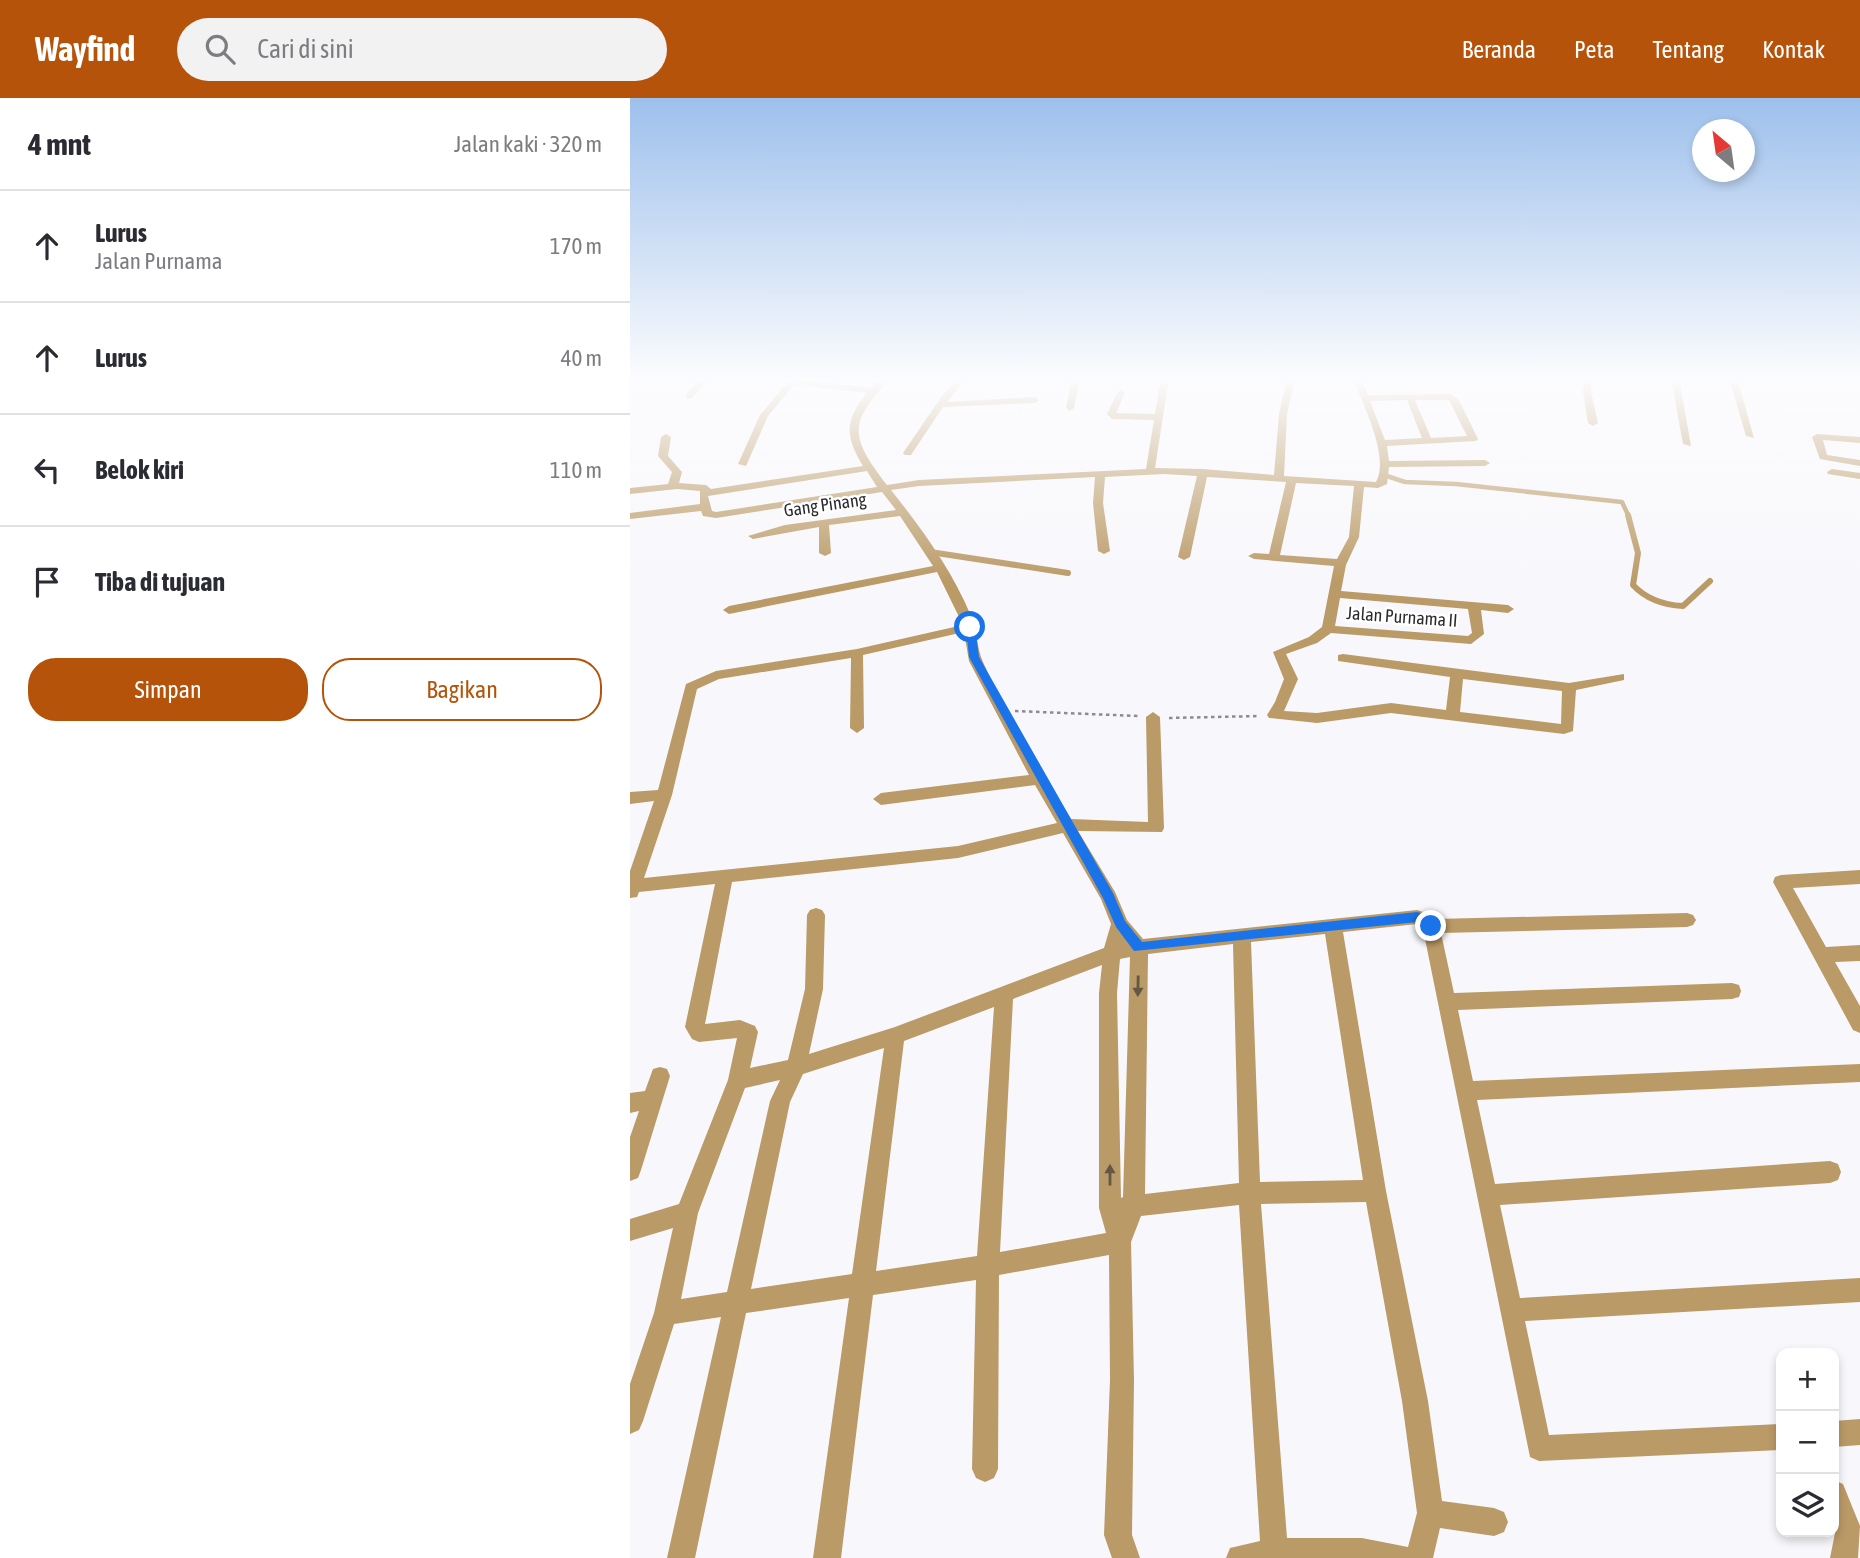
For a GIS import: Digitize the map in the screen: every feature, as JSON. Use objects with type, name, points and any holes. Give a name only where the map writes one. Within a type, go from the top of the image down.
[{"type":"street","points":[[665,446],[663,456],[677,472],[674,487]]},
{"type":"street","points":[[743,464],[751,446]]},
{"type":"street","points":[[861,446],[869,468],[930,551],[970,627],[974,657],[1040,779],[1092,867],[1120,924],[1139,947],[1134,1206],[1120,1242]]},
{"type":"street","points":[[908,453],[913,446]]},
{"type":"street","points":[[1150,472],[1155,446]]},
{"type":"street","points":[[1279,479],[1281,446]]},
{"type":"street","points":[[630,491],[674,487],[706,488],[707,514],[716,515],[919,484],[1150,472],[1203,472],[1381,484],[1381,446]]},
{"type":"street","points":[[1820,446],[1823,457],[1860,463]]},
{"type":"street","points":[[1383,470],[1485,463]]},
{"type":"street","points":[[706,493],[869,468]]},
{"type":"street","points":[[1184,557],[1203,472]]},
{"type":"street","points":[[1832,472],[1860,476]]},
{"type":"street","points":[[1100,475],[1098,503],[1104,551]]},
{"type":"street","points":[[1274,557],[1292,480]]},
{"type":"street","name":"Jalan Purnama II","points":[[1359,484],[1354,537],[1341,563],[1328,629],[1471,640],[1478,634],[1474,606]]},
{"type":"street","points":[[630,516],[705,508]]},
{"type":"street","name":"Gang Pinang","points":[[753,536],[903,512]]},
{"type":"street","points":[[824,524],[825,553]]},
{"type":"street","points":[[1254,556],[1341,563]]},
{"type":"street","points":[[729,610],[939,568]]},
{"type":"street","name":"Jalan Purnama II","points":[[1335,594],[1508,609]]},
{"type":"street","points":[[970,627],[857,653],[716,675],[695,682],[691,687],[664,795],[632,890],[725,876],[958,852],[1009,842],[1066,825],[1156,828],[1153,717]]},
{"type":"street","points":[[1328,629],[1313,640],[1279,652],[1291,679],[1282,703],[1273,715],[1317,718],[1391,708],[1564,729],[1568,728],[1569,687]]},
{"type":"street","points":[[857,653],[857,728]]},
{"type":"street","points":[[1343,658],[1569,687],[1619,677]]},
{"type":"street","points":[[1453,714],[1457,674]]},
{"type":"street","points":[[881,799],[1040,779]]},
{"type":"street","points":[[630,798],[664,795]]},
{"type":"street","points":[[630,1421],[666,1313],[687,1213],[738,1080],[748,1032],[740,1029],[699,1033],[695,1027],[725,876]]},
{"type":"street","points":[[1860,877],[1781,882],[1860,1024]]},
{"type":"street","points":[[681,1558],[780,1101],[796,1068],[814,989],[816,915]]},
{"type":"street","points":[[738,1080],[796,1068],[895,1036],[1112,953],[1139,947],[1417,917],[1426,920],[1431,926],[1539,1448],[1776,1437]]},
{"type":"street","points":[[1431,926],[1686,920]]},
{"type":"street","points":[[1120,924],[1112,953],[1108,993],[1111,1209],[1120,1242],[1122,1380],[1118,1535],[1126,1558]]},
{"type":"street","points":[[1332,927],[1375,1191],[1416,1401],[1430,1513],[1419,1558]]},
{"type":"street","points":[[1242,937],[1250,1192],[1274,1552]]},
{"type":"street","points":[[1820,955],[1860,953]]},
{"type":"street","points":[[1446,1002],[1732,990]]},
{"type":"street","points":[[985,1469],[988,1266],[1004,995]]},
{"type":"street","points":[[827,1558],[895,1036]]},
{"type":"street","points":[[1464,1091],[1860,1073]]},
{"type":"street","points":[[630,1170],[660,1076]]},
{"type":"street","points":[[630,1103],[653,1099]]},
{"type":"street","points":[[1486,1195],[1830,1172]]},
{"type":"street","points":[[1111,1209],[1250,1192],[1375,1191]]},
{"type":"street","points":[[630,1230],[687,1213]]},
{"type":"street","points":[[666,1313],[988,1266],[1120,1242]]},
{"type":"street","points":[[1510,1310],[1860,1290]]},
{"type":"street","points":[[1839,1434],[1860,1432]]},
{"type":"street","points":[[1839,1506],[1849,1533],[1844,1558]]},
{"type":"street","points":[[1430,1513],[1494,1522]]},
{"type":"street","points":[[1240,1558],[1274,1552],[1361,1552],[1402,1558]]},
{"type":"lane","points":[[1383,470],[1405,482],[1456,484],[1622,502],[1638,553],[1633,584],[1638,591],[1672,605],[1684,606],[1710,581]]},
{"type":"lane","points":[[930,551],[1068,573]]},
{"type":"route","points":[[970,627],[974,657],[1001,710],[1109,897],[1120,924],[1139,947],[1417,917],[1426,920],[1431,926]]}]
